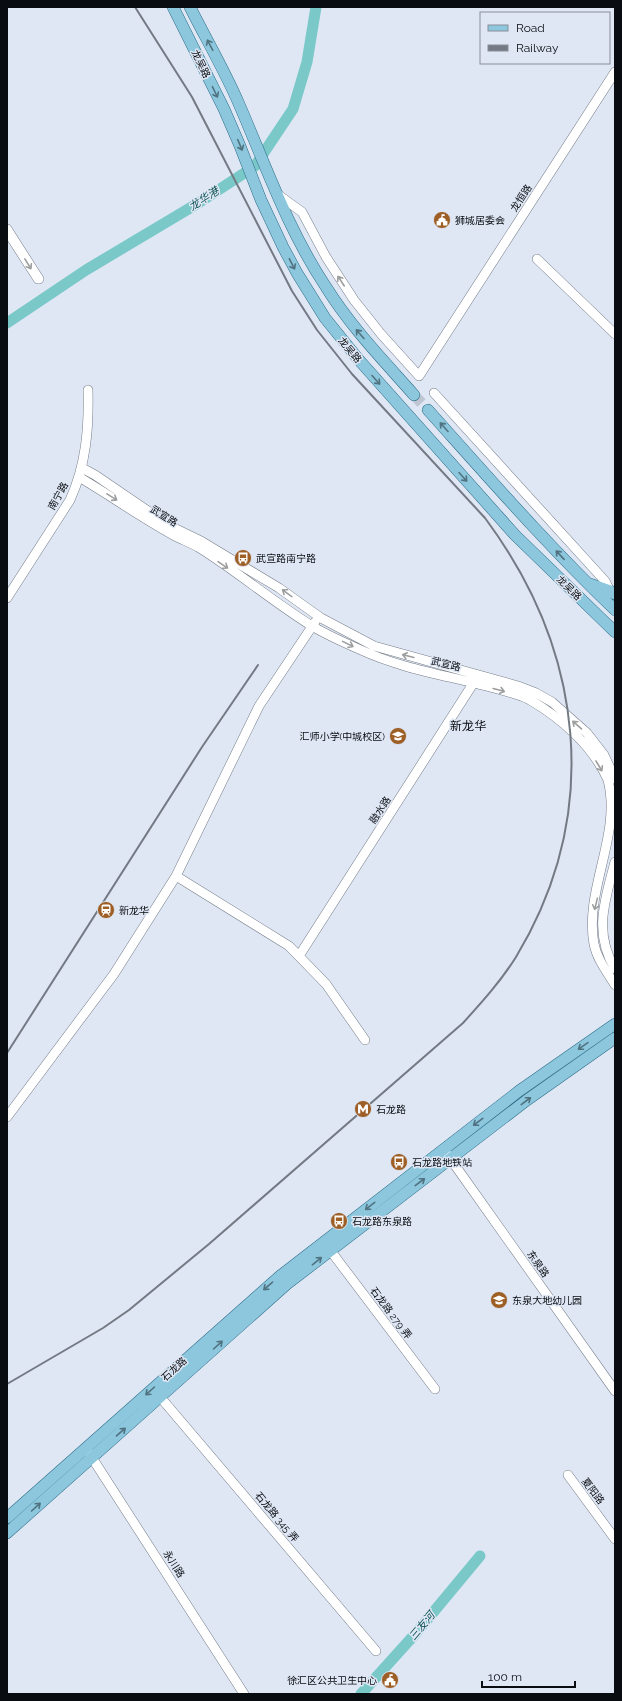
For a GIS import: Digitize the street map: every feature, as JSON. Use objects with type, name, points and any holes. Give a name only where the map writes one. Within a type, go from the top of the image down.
[{"type":"main road","name":"龙吴路","points":[[173,7],[224,109],[261,200],[283,247],[310,296],[341,340],[515,535],[615,632]]},
{"type":"main road","name":"龙吴路","points":[[190,7],[225,73],[270,180],[308,258],[355,329],[414,395]]},
{"type":"main road","name":"龙吴路","points":[[428,410],[529,522],[615,610]]},
{"type":"main road","points":[[587,583],[612,592]]},
{"type":"main road","name":"石龙路","points":[[7,1518],[280,1276],[519,1091],[615,1024]]},
{"type":"main road","name":"石龙路","points":[[7,1533],[161,1398],[281,1289],[527,1100],[615,1038]]},
{"type":"street","name":"龙恒路","points":[[419,376],[615,72]]},
{"type":"street","name":"龙吴路","points":[[276,193],[302,212],[330,263],[354,300],[380,334],[419,376]]},
{"type":"street","points":[[7,230],[25,256],[39,279],[38,279],[7,230]]},
{"type":"street","points":[[537,259],[615,334]]},
{"type":"street","name":"南宁路","points":[[7,598],[70,500],[80,472],[88,437],[88,390]]},
{"type":"street","points":[[434,393],[605,581],[612,592]]},
{"type":"street","points":[[80,472],[95,475],[170,526],[201,541],[279,588],[318,616],[374,646],[476,679],[536,693],[552,702],[587,733],[604,755],[615,779]]},
{"type":"street","name":"武宣路","points":[[80,472],[176,536],[197,547],[313,626],[386,661],[476,679],[528,699],[554,715],[584,744],[608,780],[614,802],[615,821],[613,836],[592,919],[594,944],[599,958],[615,985]]},
{"type":"street","points":[[7,1117],[114,974],[176,876],[259,706],[313,626],[318,616]]},
{"type":"street","name":"融水路","points":[[299,956],[476,679]]},
{"type":"street","points":[[615,862],[603,911],[602,935],[615,969]]},
{"type":"street","points":[[176,876],[289,946],[326,984],[365,1040]]},
{"type":"street","name":"东泉路","points":[[444,1148],[450,1159],[615,1391]]},
{"type":"street","name":"石龙路 279 弄","points":[[330,1250],[435,1389]]},
{"type":"street","name":"石龙路 345 弄","points":[[161,1398],[376,1651]]},
{"type":"street","name":"永川路","points":[[85,1448],[244,1694]]},
{"type":"street","name":"夏阳路","points":[[568,1475],[615,1539]]},
{"type":"waterway","name":"龙华港","points":[[7,323],[86,270],[200,202],[255,166],[293,109],[307,62],[316,7]]},
{"type":"waterway","name":"三友河","points":[[361,1694],[416,1633],[480,1556]]},
{"type":"tunnel","points":[[414,395],[428,410]]},
{"type":"railway","points":[[7,1384],[103,1328],[129,1310],[209,1244],[463,1023],[491,991],[510,966],[544,902],[562,846],[571,789],[570,733],[561,677],[544,622],[518,569],[485,518],[352,374],[317,330],[292,291],[192,97],[135,7]]},
{"type":"railway","points":[[7,1053],[202,747],[258,665]]},
{"type":"place","name":"狮城居委会","points":[[442,220]]},
{"type":"place","name":"武宣路南宁路","points":[[243,558]]},
{"type":"place","name":"汇师小学(中城校区)","points":[[398,736]]},
{"type":"place","name":"新龙华","points":[[106,910]]},
{"type":"place","name":"石龙路","points":[[363,1109]]},
{"type":"place","name":"石龙路地铁站","points":[[399,1162]]},
{"type":"place","name":"石龙路东泉路","points":[[339,1221]]},
{"type":"place","name":"东泉大地幼儿园","points":[[499,1300]]},
{"type":"place","name":"徐汇区公共卫生中心","points":[[390,1680]]},
{"type":"district","name":"新龙华","points":[[468,726]]}]
